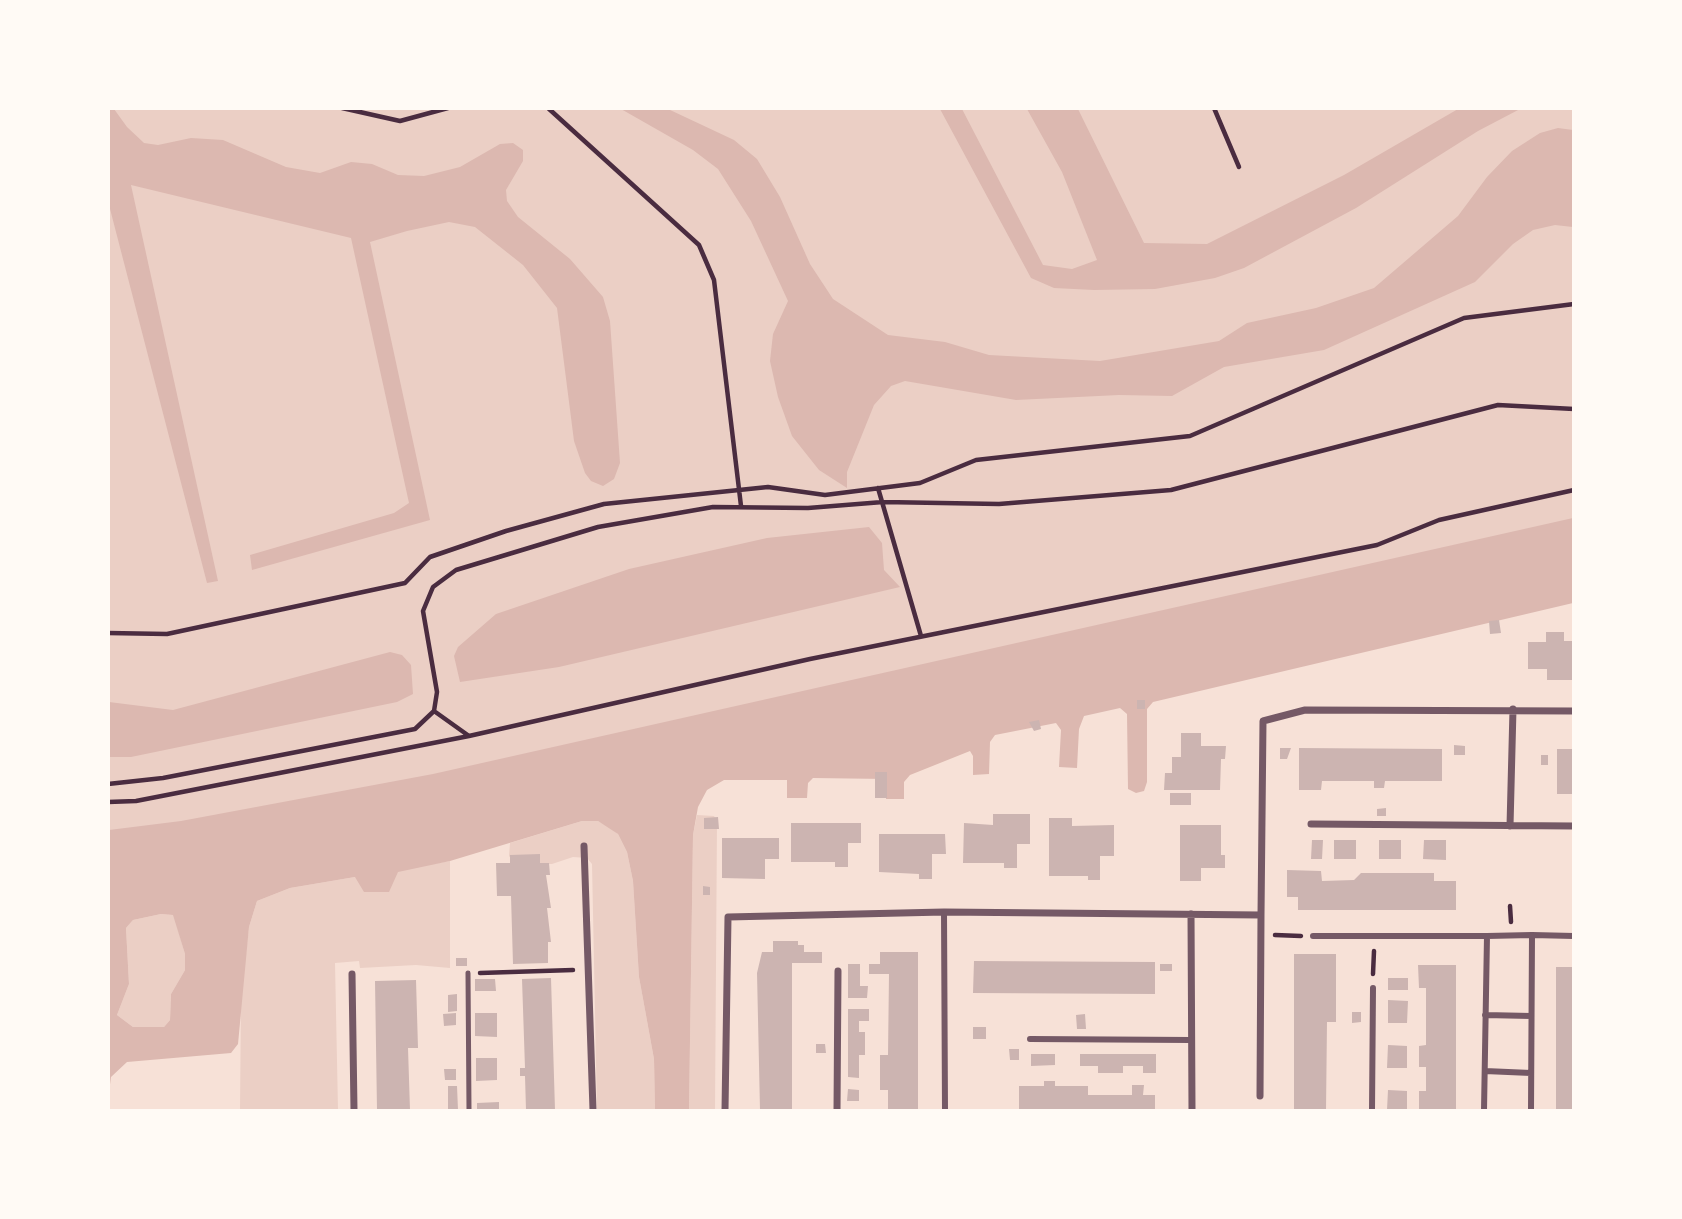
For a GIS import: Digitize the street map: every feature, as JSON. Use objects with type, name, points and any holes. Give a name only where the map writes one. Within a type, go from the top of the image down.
[{"type":"street","points":[[1510,826],[1513,709]]},
{"type":"street","points":[[1260,1096],[1263,721],[1305,710],[1573,711]]},
{"type":"street","points":[[1311,824],[1573,827]]},
{"type":"street","points":[[584,846],[593,1111]]},
{"type":"street","points":[[725,1111],[728,917],[944,912],[1261,915]]},
{"type":"street","points":[[944,912],[945,1111]]},
{"type":"street","points":[[1191,915],[1192,1111]]},
{"type":"street","points":[[1531,1111],[1532,935]]},
{"type":"street","points":[[1313,936],[1573,936]]},
{"type":"street","points":[[1484,1111],[1487,936]]},
{"type":"street","points":[[837,1111],[838,971]]},
{"type":"street","points":[[352,974],[354,1111]]},
{"type":"street","points":[[1372,1111],[1373,989]]},
{"type":"street","points":[[1485,1015],[1531,1016]]},
{"type":"street","points":[[1030,1039],[1191,1040]]},
{"type":"street","points":[[1485,1071],[1531,1073]]},
{"type":"lane","points":[[468,973],[469,1111]]},
{"type":"path","points":[[344,109],[400,121],[448,108]]},
{"type":"path","points":[[548,108],[699,245],[714,280],[741,506]]},
{"type":"path","points":[[1214,108],[1238,167]]},
{"type":"path","points":[[108,633],[167,634],[405,583],[430,557],[604,504],[768,487],[825,495],[920,483],[976,460],[1190,436],[1464,318],[1573,304]]},
{"type":"path","points":[[108,784],[163,778],[415,729],[435,710],[437,692],[424,611],[433,587],[456,570],[598,527],[713,507],[808,508],[883,502],[999,504],[1171,490],[1498,405],[1573,409]]},
{"type":"path","points":[[878,488],[921,636]]},
{"type":"path","points":[[108,802],[136,801],[469,737],[921,636],[1377,545],[1439,520],[1573,490]]},
{"type":"path","points":[[435,710],[469,737]]},
{"type":"path","points":[[1261,934],[1313,936]]},
{"type":"path","points":[[1373,989],[1374,936]]},
{"type":"path","points":[[468,973],[588,969]]},
{"type":"shaded area","points":[[108,109],[114,109],[127,127],[144,143],[158,145],[191,138],[223,140],[286,167],[320,173],[351,162],[372,164],[398,175],[424,176],[460,167],[500,144],[513,143],[523,150],[523,161],[506,190],[507,201],[518,217],[570,259],[603,297],[610,321],[620,463],[614,479],[603,486],[591,481],[585,473],[574,441],[557,308],[523,265],[475,227],[449,222],[407,231],[370,242],[430,520],[252,570],[250,555],[394,513],[409,503],[351,238],[131,185],[218,581],[207,583],[109,205]]},
{"type":"shaded area","points":[[109,109],[1573,109],[1573,545],[109,843]]},
{"type":"shaded area","points":[[621,109],[668,109],[734,140],[757,159],[780,197],[810,264],[833,299],[888,335],[945,342],[989,355],[1100,361],[1219,341],[1247,323],[1316,308],[1374,288],[1458,216],[1487,177],[1512,151],[1540,133],[1558,128],[1573,130],[1573,227],[1555,225],[1533,230],[1513,244],[1475,282],[1324,350],[1224,367],[1172,396],[1119,395],[1016,400],[905,381],[891,386],[874,405],[847,472],[847,488],[819,470],[792,436],[778,397],[770,361],[773,334],[788,301],[751,221],[718,169],[693,150]]},
{"type":"shaded area","points":[[940,109],[962,109],[1043,265],[1072,269],[1097,260],[1062,172],[1027,109],[1078,109],[1144,243],[1207,244],[1344,175],[1458,109],[1520,109],[1478,131],[1356,208],[1244,268],[1215,278],[1155,289],[1094,290],[1054,288],[1031,278]]},
{"type":"shaded area","points":[[1573,518],[1573,603],[1153,702],[1147,709],[1147,782],[1144,791],[1136,793],[1128,789],[1127,714],[1120,708],[1084,716],[1079,729],[1077,768],[1059,767],[1061,730],[1056,723],[995,735],[990,742],[989,774],[973,775],[973,756],[970,751],[910,775],[904,782],[904,799],[886,799],[886,779],[813,778],[808,783],[807,798],[787,798],[787,780],[724,780],[707,790],[698,807],[693,835],[689,1110],[655,1110],[654,1059],[639,977],[633,881],[627,852],[618,834],[598,821],[582,821],[450,861],[398,872],[389,892],[364,892],[355,877],[290,888],[257,901],[249,927],[238,1044],[231,1053],[127,1062],[111,1077],[109,1092],[109,830],[181,821],[433,774]],"holes":[[[161,914],[173,915],[185,954],[185,970],[171,994],[170,1020],[164,1027],[133,1027],[117,1015],[129,984],[126,928],[133,920]]]},
{"type":"shaded area","points":[[869,527],[882,543],[884,570],[900,587],[559,667],[460,682],[454,656],[458,647],[496,614],[629,569],[767,538]]},
{"type":"shaded area","points":[[390,652],[402,655],[411,665],[413,694],[397,702],[131,757],[109,757],[109,702],[173,710]]},
{"type":"shaded area","points":[[697,815],[714,816],[717,821],[715,1110],[689,1110],[693,835]]},
{"type":"shaded area","points":[[582,821],[598,821],[609,826],[618,834],[627,852],[633,881],[639,977],[654,1059],[655,1110],[597,1110],[592,864],[587,858],[573,857],[552,864],[515,864],[509,856],[510,843]]},
{"type":"shaded area","points":[[450,861],[450,968],[416,965],[360,968],[359,961],[335,963],[338,1110],[240,1110],[241,997],[249,927],[257,901],[290,888]]},
{"type":"shaded area","points":[[161,914],[174,915],[185,954],[185,970],[171,994],[170,1020],[164,1027],[133,1027],[117,1015],[129,984],[126,928],[133,920]]},
{"type":"building","points":[[1499,620],[1501,633],[1490,634],[1489,621]]},
{"type":"building","points":[[1546,632],[1564,632],[1564,641],[1574,641],[1574,680],[1547,680],[1547,669],[1528,669],[1528,642],[1546,642]]},
{"type":"building","points":[[1137,700],[1145,700],[1145,709],[1137,709]]},
{"type":"building","points":[[1039,720],[1041,729],[1034,731],[1029,722]]},
{"type":"building","points":[[1181,733],[1201,733],[1201,746],[1226,746],[1225,759],[1221,759],[1220,790],[1164,790],[1165,773],[1172,773],[1172,757],[1181,757]]},
{"type":"building","points":[[1454,745],[1465,746],[1465,755],[1454,755]]},
{"type":"building","points":[[1280,748],[1291,748],[1287,759],[1280,759]]},
{"type":"building","points":[[1299,748],[1442,749],[1442,781],[1385,781],[1384,788],[1374,788],[1374,781],[1322,781],[1321,790],[1299,790]]},
{"type":"building","points":[[1557,749],[1574,749],[1574,794],[1557,794]]},
{"type":"building","points":[[1541,755],[1548,755],[1548,765],[1541,765]]},
{"type":"building","points":[[875,772],[887,772],[887,798],[875,798]]},
{"type":"building","points":[[1170,793],[1191,793],[1191,805],[1170,805]]},
{"type":"building","points":[[1386,808],[1386,816],[1377,816],[1377,809]]},
{"type":"building","points":[[993,814],[1030,814],[1030,844],[1017,844],[1017,868],[1004,868],[1004,863],[963,863],[964,823],[993,825]]},
{"type":"building","points":[[718,817],[719,829],[704,829],[704,818]]},
{"type":"building","points":[[1049,818],[1072,818],[1072,826],[1114,825],[1114,856],[1100,856],[1100,880],[1088,880],[1088,876],[1049,876]]},
{"type":"building","points":[[791,823],[861,823],[861,843],[848,843],[848,867],[835,867],[835,862],[791,862]]},
{"type":"building","points":[[1180,825],[1221,825],[1221,855],[1225,855],[1225,868],[1201,868],[1201,881],[1180,881]]},
{"type":"building","points":[[879,834],[945,834],[946,854],[932,854],[932,879],[919,879],[919,874],[879,872]]},
{"type":"building","points":[[722,838],[779,838],[779,859],[765,859],[765,879],[722,878]]},
{"type":"building","points":[[1312,840],[1323,840],[1322,859],[1311,859]]},
{"type":"building","points":[[1334,840],[1356,840],[1356,859],[1334,859]]},
{"type":"building","points":[[1379,840],[1401,840],[1401,859],[1379,859]]},
{"type":"building","points":[[1424,840],[1446,840],[1446,860],[1423,859]]},
{"type":"building","points":[[540,854],[540,863],[549,863],[550,875],[546,875],[551,908],[547,908],[551,942],[548,942],[548,963],[513,964],[511,896],[497,896],[496,863],[510,863],[510,855]]},
{"type":"building","points":[[1287,870],[1321,871],[1322,881],[1354,880],[1361,873],[1434,873],[1434,881],[1456,881],[1456,910],[1298,910],[1298,897],[1287,897]]},
{"type":"building","points":[[703,886],[710,887],[710,895],[703,895]]},
{"type":"building","points":[[773,941],[798,941],[798,945],[804,945],[804,952],[822,952],[822,963],[792,963],[792,1110],[760,1110],[757,973],[762,952],[773,952]]},
{"type":"building","points":[[880,952],[918,952],[918,1110],[888,1110],[888,1090],[880,1090],[880,1055],[888,1055],[889,974],[869,974],[869,964],[880,964]]},
{"type":"building","points":[[1294,954],[1336,954],[1336,1022],[1327,1022],[1326,1110],[1294,1110]]},
{"type":"building","points":[[456,958],[467,958],[467,966],[456,966]]},
{"type":"building","points":[[974,961],[1155,962],[1155,994],[973,993]]},
{"type":"building","points":[[848,964],[860,964],[860,986],[868,986],[867,998],[848,998]]},
{"type":"building","points":[[1160,964],[1172,964],[1172,971],[1160,971]]},
{"type":"building","points":[[1418,965],[1456,965],[1456,1110],[1419,1110],[1419,1091],[1426,1091],[1426,1067],[1419,1067],[1419,1046],[1426,1045],[1426,988],[1419,988]]},
{"type":"building","points":[[1556,967],[1574,967],[1574,1110],[1556,1110]]},
{"type":"building","points":[[551,978],[555,1110],[526,1110],[525,1076],[520,1076],[520,1068],[525,1068],[522,979]]},
{"type":"building","points":[[1388,978],[1408,978],[1408,990],[1388,990]]},
{"type":"building","points":[[475,979],[495,979],[496,991],[475,991]]},
{"type":"building","points":[[416,980],[418,1048],[408,1048],[410,1110],[377,1110],[375,981]]},
{"type":"building","points":[[457,994],[457,1011],[448,1012],[448,995]]},
{"type":"building","points":[[1388,1000],[1408,1001],[1407,1023],[1388,1023]]},
{"type":"building","points":[[848,1009],[869,1009],[869,1021],[859,1021],[859,1032],[865,1032],[865,1055],[859,1055],[859,1078],[848,1077]]},
{"type":"building","points":[[1352,1012],[1361,1012],[1361,1022],[1352,1023]]},
{"type":"building","points":[[456,1013],[456,1025],[444,1026],[443,1014]]},
{"type":"building","points":[[475,1013],[497,1013],[497,1037],[475,1036]]},
{"type":"building","points":[[1085,1014],[1086,1029],[1077,1029],[1076,1015]]},
{"type":"building","points":[[973,1027],[986,1027],[986,1039],[973,1039]]},
{"type":"building","points":[[816,1044],[825,1044],[826,1053],[816,1053]]},
{"type":"building","points":[[1388,1045],[1407,1046],[1407,1068],[1387,1068]]},
{"type":"building","points":[[1009,1049],[1019,1049],[1019,1060],[1010,1060]]},
{"type":"building","points":[[1031,1054],[1055,1054],[1055,1065],[1031,1066]]},
{"type":"building","points":[[1080,1054],[1156,1054],[1156,1073],[1143,1073],[1143,1066],[1123,1066],[1123,1073],[1098,1073],[1098,1066],[1080,1066]]},
{"type":"building","points":[[476,1058],[497,1058],[497,1080],[476,1081]]},
{"type":"building","points":[[444,1069],[456,1069],[456,1080],[445,1080]]},
{"type":"building","points":[[1044,1081],[1055,1081],[1055,1086],[1088,1086],[1088,1095],[1132,1095],[1132,1085],[1144,1085],[1143,1095],[1155,1095],[1155,1110],[1019,1110],[1019,1086],[1044,1086]]},
{"type":"building","points":[[448,1086],[457,1086],[458,1110],[448,1110]]},
{"type":"building","points":[[848,1089],[859,1090],[859,1101],[847,1101]]},
{"type":"building","points":[[1388,1090],[1407,1091],[1407,1110],[1387,1110]]},
{"type":"building","points":[[499,1102],[499,1110],[477,1110],[477,1103]]}]
